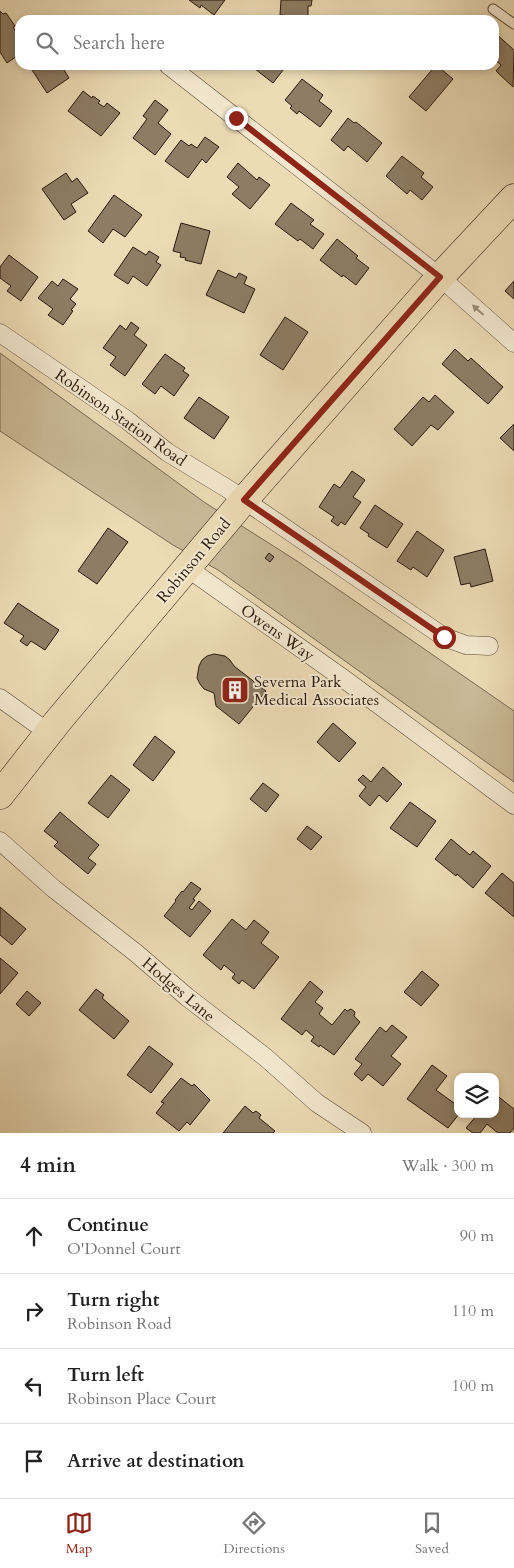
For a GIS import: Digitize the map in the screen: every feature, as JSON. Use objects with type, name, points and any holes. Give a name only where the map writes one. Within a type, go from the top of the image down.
[{"type":"main road","name":"Robinson Road","points":[[0,795],[186,567],[440,277],[514,198]]},
{"type":"street","points":[[174,70],[440,277],[514,343]]},
{"type":"street","name":"Robinson Station Road","points":[[0,333],[127,420],[167,452],[244,500],[444,637],[466,645],[489,646]]},
{"type":"street","name":"Owens Way","points":[[186,567],[344,679],[514,805]]},
{"type":"street","points":[[0,698],[49,733]]},
{"type":"street","name":"Hodges Lane","points":[[0,841],[54,889],[136,953],[187,997],[265,1057],[316,1103],[362,1133]]},
{"type":"lane","points":[[493,8],[514,24]]},
{"type":"shaded area","points":[[0,353],[204,502],[297,561],[514,711],[514,782],[218,570],[173,545],[0,431]]},
{"type":"building","points":[[189,0],[225,0],[214,15],[201,5],[200,8]]},
{"type":"building","points":[[281,0],[312,0],[311,6],[308,6],[308,15],[280,15]]},
{"type":"building","points":[[0,11],[3,14],[6,13],[15,26],[13,27],[15,30],[15,57],[7,63],[0,52]]},
{"type":"building","points":[[499,36],[514,50],[513,87],[496,71],[499,70],[501,65],[499,63]]},
{"type":"building","points":[[32,70],[64,70],[69,78],[47,93]]},
{"type":"building","points":[[256,70],[283,70],[273,83]]},
{"type":"building","points":[[432,70],[442,70],[453,79],[426,111],[409,97]]},
{"type":"building","points":[[302,79],[323,95],[319,101],[332,111],[320,127],[299,111],[297,114],[285,100]]},
{"type":"building","points":[[83,91],[100,101],[98,103],[104,107],[107,103],[120,113],[101,136],[68,111]]},
{"type":"building","points":[[155,100],[168,110],[158,123],[171,134],[155,155],[133,138],[147,119],[143,116]]},
{"type":"building","points":[[348,118],[354,123],[356,122],[382,143],[367,162],[348,146],[344,151],[331,140]]},
{"type":"building","points":[[205,137],[219,147],[206,163],[202,159],[188,178],[165,161],[181,140],[189,146],[191,144],[197,148]]},
{"type":"building","points":[[402,156],[424,173],[421,177],[433,187],[422,200],[410,190],[407,194],[386,176]]},
{"type":"building","points":[[238,163],[257,180],[259,177],[270,185],[250,209],[232,194],[239,187],[227,177]]},
{"type":"building","points":[[66,173],[72,182],[77,178],[88,193],[71,204],[76,212],[64,220],[42,189]]},
{"type":"building","points":[[114,195],[142,215],[125,237],[113,229],[103,243],[88,231]]},
{"type":"building","points":[[291,203],[314,220],[310,224],[324,234],[313,249],[300,239],[298,241],[275,224]]},
{"type":"building","points":[[181,223],[210,231],[201,264],[185,260],[186,258],[180,257],[181,253],[173,251]]},
{"type":"building","points":[[337,239],[358,256],[356,258],[369,268],[356,285],[320,260]]},
{"type":"building","points":[[133,247],[146,255],[149,251],[159,257],[156,262],[161,265],[147,286],[133,276],[128,284],[114,275]]},
{"type":"building","points":[[9,255],[38,277],[21,301],[7,291],[11,286],[0,278],[0,267]]},
{"type":"building","points":[[218,270],[236,278],[239,273],[247,277],[244,284],[255,289],[244,313],[206,295]]},
{"type":"building","points":[[63,279],[78,289],[70,299],[76,304],[63,325],[48,315],[53,309],[38,298],[52,281],[58,286]]},
{"type":"building","points":[[514,281],[514,299],[505,291]]},
{"type":"building","points":[[285,317],[308,332],[283,370],[260,355]]},
{"type":"building","points":[[131,322],[139,328],[134,335],[147,345],[125,376],[110,365],[116,357],[103,348],[120,325],[126,330]]},
{"type":"building","points":[[455,349],[468,361],[471,358],[503,387],[488,404],[442,364]]},
{"type":"building","points":[[165,354],[185,368],[183,371],[189,375],[174,396],[161,386],[155,394],[142,384]]},
{"type":"building","points":[[435,395],[454,412],[438,430],[431,425],[412,446],[394,429],[423,397],[429,402]]},
{"type":"building","points":[[199,397],[229,417],[214,439],[184,418]]},
{"type":"building","points":[[514,424],[514,451],[500,438]]},
{"type":"building","points":[[352,471],[365,480],[353,497],[361,502],[345,525],[341,522],[338,526],[331,521],[334,517],[319,507],[334,484],[340,488]]},
{"type":"building","points":[[375,505],[403,524],[387,548],[368,536],[369,534],[360,528]]},
{"type":"building","points":[[108,528],[128,542],[97,584],[78,571]]},
{"type":"building","points":[[417,531],[444,550],[427,577],[413,567],[411,570],[397,561]]},
{"type":"building","points":[[485,549],[493,581],[471,587],[470,583],[461,585],[454,557]]},
{"type":"building","points":[[269,553],[274,557],[270,562],[265,558]]},
{"type":"building","points":[[18,603],[59,630],[45,650],[31,641],[27,646],[20,641],[24,636],[4,623]]},
{"type":"building","name":"Severna Park Medical Associates","points":[[214,654],[225,656],[234,666],[266,691],[239,724],[216,706],[214,693],[204,689],[197,678],[202,660]]},
{"type":"building","points":[[333,723],[356,743],[339,762],[317,742]]},
{"type":"building","points":[[155,736],[175,752],[153,781],[133,765]]},
{"type":"building","points":[[383,767],[402,784],[387,802],[379,795],[370,806],[359,796],[366,787],[358,780],[363,775],[371,782]]},
{"type":"building","points":[[111,775],[130,790],[108,818],[88,803]]},
{"type":"building","points":[[263,783],[279,795],[266,812],[250,799]]},
{"type":"building","points":[[410,802],[436,821],[417,847],[390,828]]},
{"type":"building","points":[[60,812],[99,845],[88,858],[96,864],[88,874],[54,846],[58,842],[44,831]]},
{"type":"building","points":[[307,826],[322,837],[311,850],[297,839]]},
{"type":"building","points":[[451,839],[470,855],[473,851],[491,866],[473,888],[435,859]]},
{"type":"building","points":[[502,873],[514,883],[514,917],[485,893]]},
{"type":"building","points":[[191,882],[201,889],[189,908],[192,910],[199,901],[211,911],[190,937],[164,916]]},
{"type":"building","points":[[0,907],[26,929],[12,945],[0,935]]},
{"type":"building","points":[[232,919],[246,930],[254,920],[269,932],[261,943],[279,957],[254,989],[242,980],[239,984],[232,978],[235,974],[224,965],[221,970],[203,955]]},
{"type":"building","points":[[0,958],[18,973],[0,994]]},
{"type":"building","points":[[422,971],[439,985],[421,1006],[404,992]]},
{"type":"building","points":[[310,981],[323,992],[315,1002],[323,1008],[319,1014],[332,1025],[345,1009],[347,1011],[351,1009],[355,1012],[354,1016],[360,1022],[334,1055],[311,1041],[314,1037],[306,1030],[302,1035],[281,1019]]},
{"type":"building","points":[[96,989],[104,995],[102,998],[129,1021],[114,1039],[79,1010]]},
{"type":"building","points":[[27,991],[41,1003],[29,1016],[16,1004]]},
{"type":"building","points":[[392,1025],[407,1037],[391,1056],[401,1064],[383,1086],[368,1074],[362,1081],[354,1074],[362,1064],[355,1059],[380,1027],[386,1032]]},
{"type":"building","points":[[149,1046],[173,1064],[151,1093],[127,1075]]},
{"type":"building","points":[[432,1065],[447,1076],[436,1090],[454,1103],[454,1118],[456,1118],[448,1128],[407,1099]]},
{"type":"building","points":[[181,1078],[192,1086],[194,1084],[210,1100],[190,1125],[187,1122],[179,1131],[156,1113],[164,1103],[161,1102]]},
{"type":"building","points":[[499,1097],[514,1109],[514,1128],[510,1133],[498,1133],[487,1124],[480,1133],[473,1133],[466,1128],[475,1118],[499,1118]]},
{"type":"building","points":[[245,1106],[253,1113],[256,1111],[261,1115],[259,1118],[275,1131],[273,1133],[223,1133]]},
{"type":"place","name":"Severna Park Medical Associates","points":[[235,690]]},
{"type":"route","points":[[236,118],[440,277],[244,500],[444,637]]}]
